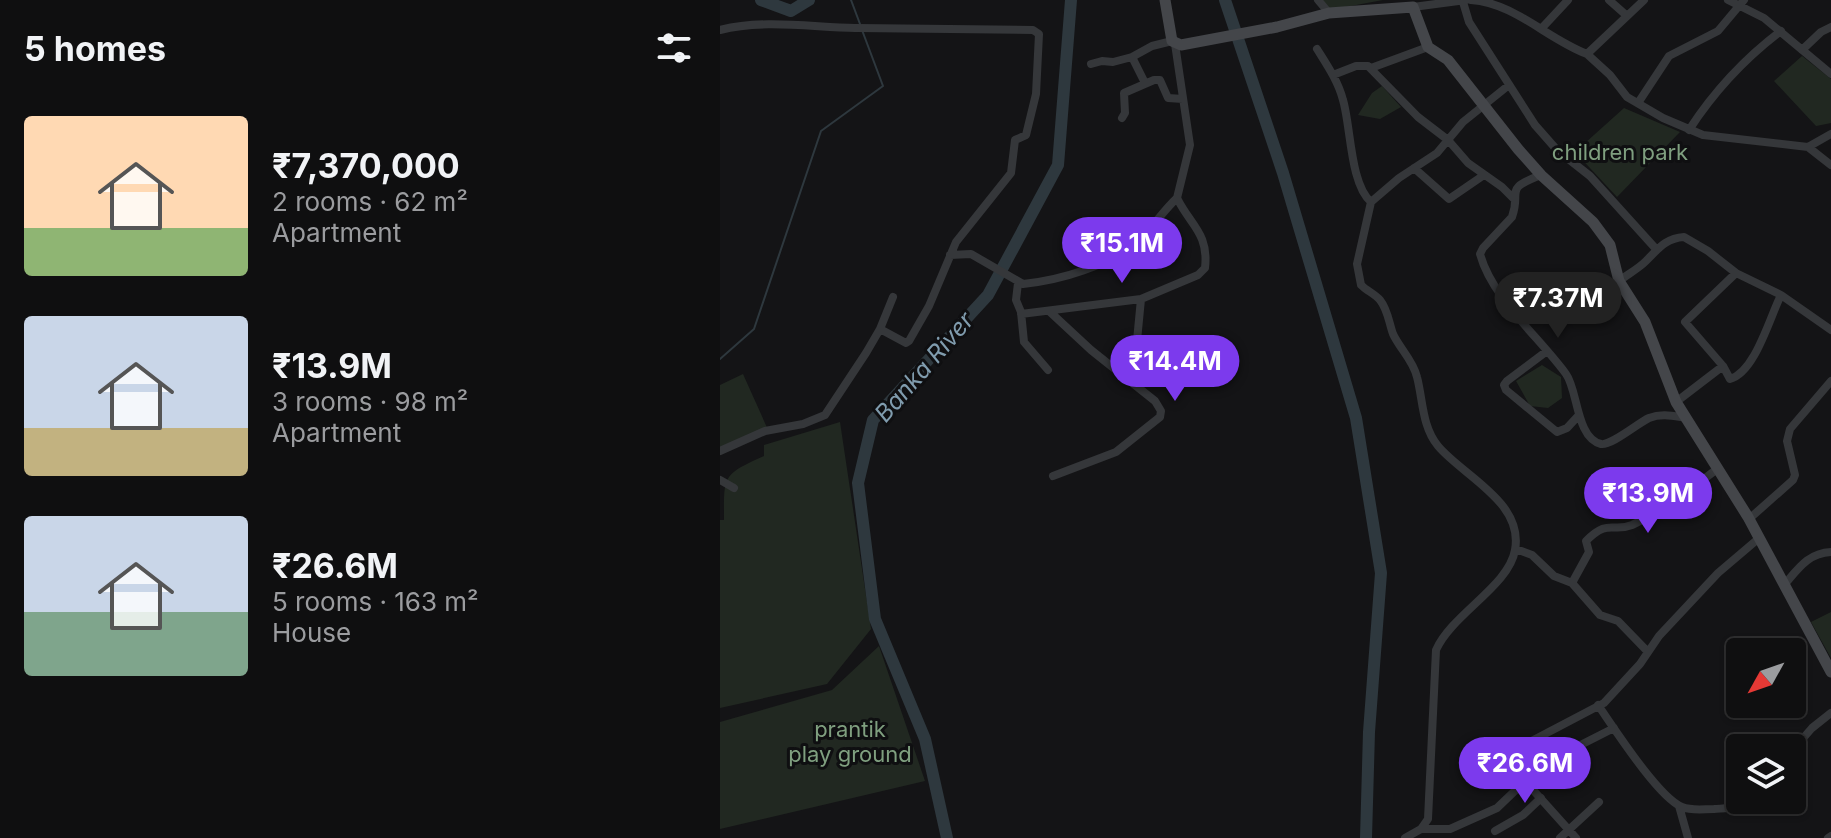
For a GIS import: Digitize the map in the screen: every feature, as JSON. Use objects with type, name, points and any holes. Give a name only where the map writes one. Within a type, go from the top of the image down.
[{"type":"main road","points":[[1165,0],[1174,43],[1277,27],[1329,13],[1413,7],[1428,47],[1448,60],[1541,175],[1593,222],[1610,245],[1619,281],[1645,322],[1676,402],[1749,519],[1831,672]]},
{"type":"street","points":[[1318,0],[1329,13]]},
{"type":"street","points":[[1541,29],[1568,0]]},
{"type":"street","points":[[1609,0],[1626,15]]},
{"type":"street","points":[[1587,54],[1644,0]]},
{"type":"street","points":[[1728,0],[1742,3],[1764,18],[1831,74]]},
{"type":"street","points":[[1467,1],[1469,22],[1547,139],[1590,176],[1656,249]]},
{"type":"street","points":[[1413,7],[1467,1],[1496,6],[1587,54],[1610,75],[1621,91],[1689,130],[1703,135],[1808,147],[1831,165]]},
{"type":"street","points":[[1638,103],[1669,56],[1718,31],[1742,3]]},
{"type":"street","points":[[720,30],[761,25],[940,30],[974,28],[1033,30],[1039,34],[1034,106],[1026,135],[1014,144],[1011,173],[963,233],[909,341],[906,343],[880,329]]},
{"type":"street","points":[[1802,50],[1831,27]]},
{"type":"street","points":[[1689,130],[1716,91],[1756,50],[1781,31]]},
{"type":"street","points":[[950,255],[971,254],[1016,284],[1065,276],[1115,255],[1137,241],[1179,202],[1190,153],[1174,43],[1152,46],[1132,57],[1113,62],[1091,64]]},
{"type":"street","points":[[1371,68],[1428,47]]},
{"type":"street","points":[[1317,49],[1344,101],[1362,192],[1371,202]]},
{"type":"street","points":[[1132,57],[1145,83]]},
{"type":"street","points":[[1333,75],[1362,65],[1371,68],[1380,81],[1448,140],[1468,163],[1513,198],[1515,206],[1512,217],[1480,254],[1488,276],[1570,380],[1579,415],[1588,433],[1600,444],[1608,443],[1648,419],[1670,415],[1686,418]]},
{"type":"street","points":[[1122,118],[1125,113],[1124,93],[1145,83],[1160,80],[1168,98],[1183,99]]},
{"type":"street","points":[[1405,838],[1421,829],[1428,819],[1430,807],[1436,650],[1445,633],[1499,580],[1516,549],[1511,521],[1492,494],[1433,439],[1427,428],[1411,361],[1396,339],[1379,299],[1359,280],[1357,264],[1371,202],[1437,153],[1463,122],[1509,85]]},
{"type":"street","points":[[1808,147],[1831,134]]},
{"type":"street","points":[[1414,168],[1449,199],[1484,175]]},
{"type":"street","points":[[1513,198],[1518,186],[1541,175]]},
{"type":"street","points":[[1021,314],[1141,299],[1198,275],[1205,268],[1204,245],[1195,222],[1179,202]]},
{"type":"street","points":[[1619,281],[1669,240],[1684,237],[1736,273],[1781,295],[1831,330]]},
{"type":"street","points":[[1736,273],[1685,322],[1723,366],[1730,379],[1749,366],[1781,295]]},
{"type":"street","points":[[1016,284],[1024,342],[1048,370]]},
{"type":"street","points":[[720,451],[765,431],[803,424],[825,415],[880,329],[893,297]]},
{"type":"street","points":[[1133,382],[1141,299]]},
{"type":"street","points":[[1049,311],[1159,405],[1160,417],[1116,452],[1053,476]]},
{"type":"street","points":[[1547,351],[1507,381],[1506,390],[1557,432],[1567,428],[1579,415]]},
{"type":"street","points":[[1676,402],[1723,366]]},
{"type":"street","points":[[1749,519],[1793,480],[1795,475],[1787,441],[1790,429],[1831,381]]},
{"type":"street","points":[[1572,583],[1589,555],[1586,541],[1597,531],[1609,526],[1625,527],[1647,517],[1717,469]]},
{"type":"street","points":[[720,480],[734,488]]},
{"type":"street","points":[[1524,745],[1604,703],[1659,636],[1718,573],[1758,539]]},
{"type":"street","points":[[1516,549],[1532,555],[1554,576],[1572,583],[1600,615],[1618,621],[1648,652]]},
{"type":"street","points":[[1784,585],[1807,559],[1831,552]]},
{"type":"street","points":[[1598,705],[1653,779],[1679,806],[1688,838]]},
{"type":"street","points":[[1806,735],[1831,713]]},
{"type":"street","points":[[1421,829],[1450,829],[1497,808],[1543,764],[1614,728]]},
{"type":"street","points":[[1524,780],[1576,838]]},
{"type":"street","points":[[1495,831],[1523,815],[1541,798]]},
{"type":"street","points":[[1560,838],[1599,802]]},
{"type":"street","points":[[1679,806],[1692,809],[1726,808]]},
{"type":"green space","points":[[1321,0],[1383,0],[1324,11]]},
{"type":"green space","points":[[1802,56],[1831,79],[1831,123],[1816,126],[1774,81]]},
{"type":"green space","points":[[1382,86],[1401,107],[1380,119],[1358,115],[1372,93]]},
{"type":"green space","name":"children park","points":[[1624,108],[1680,132],[1617,197],[1575,152]]},
{"type":"green space","points":[[1542,365],[1561,377],[1562,398],[1548,408],[1530,406],[1516,381]]},
{"type":"green space","points":[[743,374],[769,432],[720,455],[720,385]]},
{"type":"green space","points":[[840,422],[871,629],[827,684],[720,708],[720,520],[724,520],[724,494],[728,478],[764,456],[764,445]]},
{"type":"green space","points":[[1831,612],[1831,658],[1811,622]]},
{"type":"green space","name":"prantik play ground","points":[[879,646],[925,781],[720,829],[720,722],[832,690]]},
{"type":"waterway","name":"Banka River","points":[[761,0],[791,11],[809,0]]},
{"type":"waterway","points":[[851,0],[860,24]]},
{"type":"waterway","name":"Banka River","points":[[947,838],[925,739],[875,619],[858,483],[873,420],[988,295],[1058,165],[1071,0]]},
{"type":"waterway","points":[[1225,0],[1283,173],[1356,418],[1381,573],[1369,732],[1366,838]]},
{"type":"waterway","points":[[720,359],[754,329],[821,131],[883,86],[862,30]]}]
